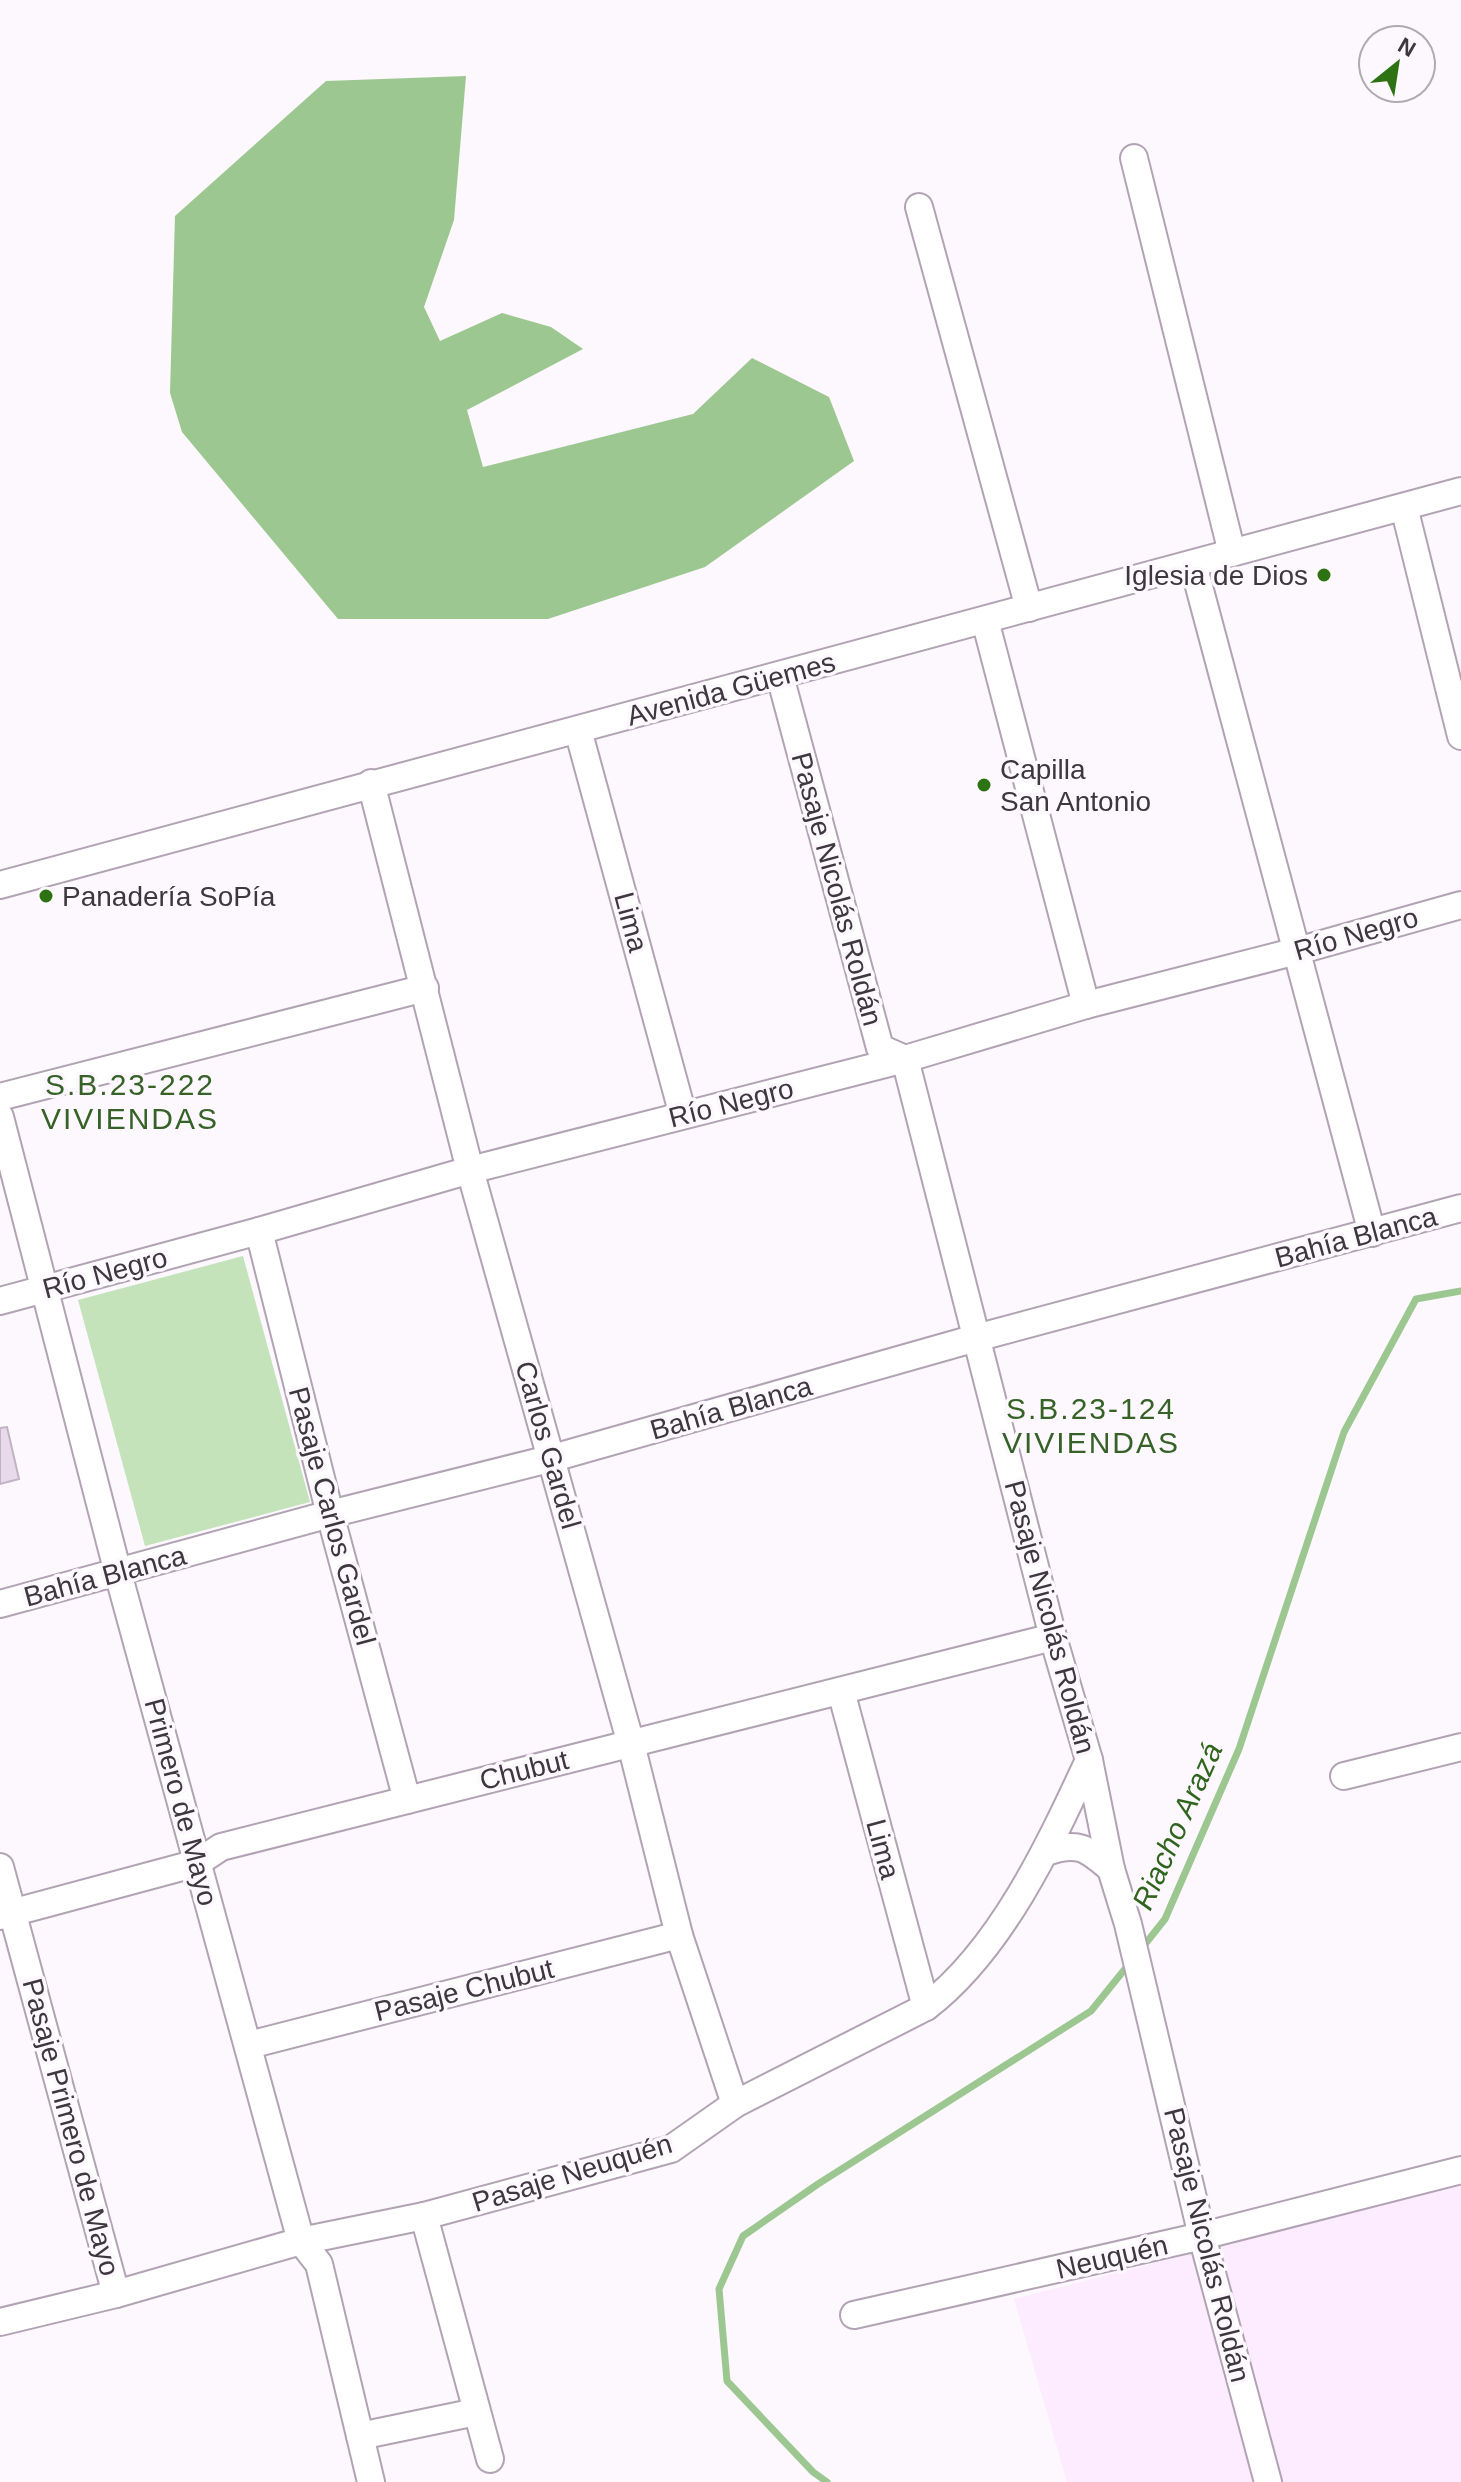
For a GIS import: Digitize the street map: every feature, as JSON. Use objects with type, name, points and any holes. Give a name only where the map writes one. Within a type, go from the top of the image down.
[{"type":"street","points":[[1134,158],[1232,553]]},
{"type":"street","points":[[919,207],[1029,608]]},
{"type":"street","name":"Avenida Güemes","points":[[0,885],[1461,491]]},
{"type":"street","points":[[1404,507],[1455,685],[1461,736]]},
{"type":"street","points":[[1193,564],[1372,1233]]},
{"type":"street","points":[[985,620],[1086,1005]]},
{"type":"street","name":"Pasaje Nicolás Roldán","points":[[780,676],[880,1048],[905,1059],[1053,1637],[1089,1760],[1111,1869],[1128,1924],[1202,2236],[1268,2482]]},
{"type":"street","name":"Lima","points":[[578,730],[683,1115]]},
{"type":"street","name":"Carlos Gardel","points":[[371,783],[470,1170],[553,1458],[679,1935],[735,2104]]},
{"type":"street","name":"Río Negro","points":[[0,1301],[470,1170],[905,1059],[1086,1005],[1461,905]]},
{"type":"street","points":[[0,1097],[425,988]]},
{"type":"street","name":"Primero de Mayo","points":[[0,1117],[118,1573],[301,2241],[319,2264],[371,2482]]},
{"type":"street","name":"Bahía Blanca","points":[[0,1604],[330,1514],[553,1458],[976,1338],[1461,1208]]},
{"type":"street","name":"Pasaje Carlos Gardel","points":[[259,1231],[330,1514],[407,1800]]},
{"type":"street","name":"Chubut","points":[[6,1914],[197,1863],[221,1847],[1053,1637]]},
{"type":"street","name":"Lima","points":[[841,1691],[926,2007]]},
{"type":"street","points":[[1344,1776],[1461,1747]]},
{"type":"street","name":"Pasaje Neuquén","points":[[0,2322],[116,2294],[301,2241],[424,2216],[671,2149],[735,2104],[926,2007],[952,1988],[980,1955],[1046,1852],[1089,1760]]},
{"type":"street","points":[[1046,1852],[1068,1844],[1091,1852],[1111,1869]]},
{"type":"street","name":"Pasaje Primero de Mayo","points":[[0,1867],[6,1914],[116,2294]]},
{"type":"street","name":"Pasaje Chubut","points":[[249,2045],[679,1935]]},
{"type":"street","name":"Neuquén","points":[[854,2315],[1202,2236],[1461,2170]]},
{"type":"street","points":[[424,2216],[490,2459]]},
{"type":"street","points":[[360,2436],[476,2412]]},
{"type":"shaded area","points":[[466,76],[454,220],[424,307],[440,341],[502,313],[551,327],[583,349],[467,410],[483,467],[693,414],[752,358],[829,397],[854,461],[705,567],[548,619],[338,619],[182,432],[170,393],[175,216],[326,81]]},
{"type":"shaded area","points":[[243,1256],[310,1502],[145,1546],[78,1300]]},
{"type":"shaded area","points":[[1461,2185],[1461,2482],[1067,2482],[1014,2299]]},
{"type":"building","points":[[7,1427],[19,1479],[0,1484],[0,1428]]},
{"type":"waterway","name":"Riacho Arazá","points":[[1142,1948],[1165,1919],[1239,1749],[1344,1432],[1416,1299],[1461,1291]]},
{"type":"waterway","name":"Riacho Arazá","points":[[827,2482],[813,2472],[727,2381],[719,2289],[743,2236],[818,2184],[1091,2011],[1129,1964]]},
{"type":"place","name":"Iglesia de Dios","points":[[1324,575]]},
{"type":"place","name":"Capilla San Antonio","points":[[984,785]]},
{"type":"place","name":"Panadería SoPía","points":[[46,896]]},
{"type":"district","name":"S.B.23-222 VIVIENDAS","points":[[130,1101]]},
{"type":"district","name":"S.B.23-124 VIVIENDAS","points":[[1091,1425]]}]
